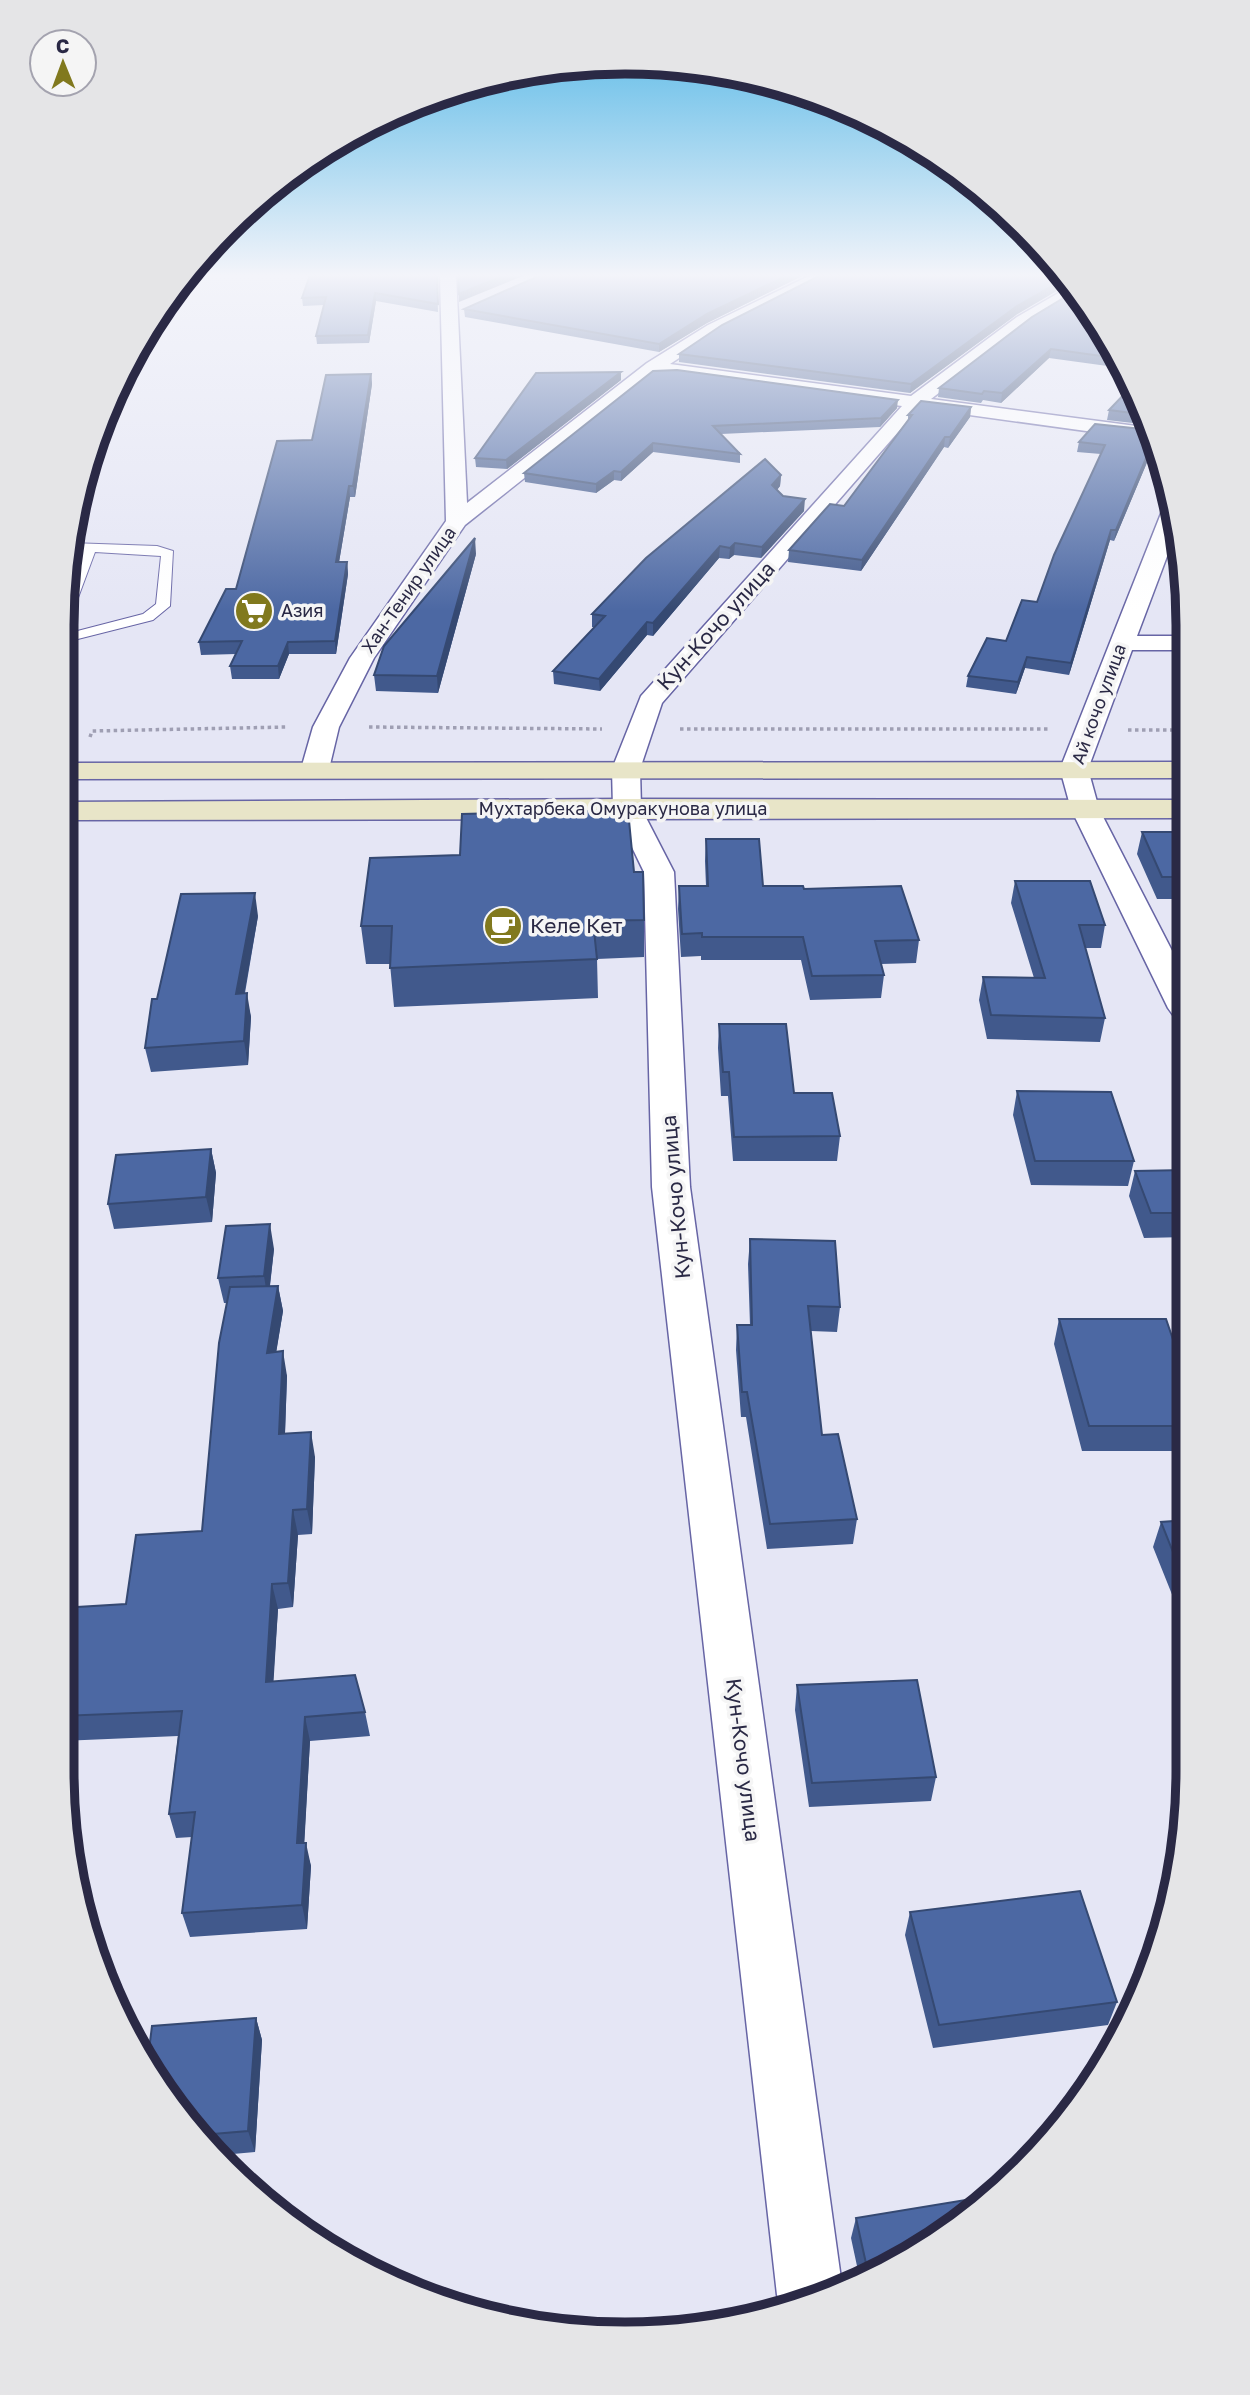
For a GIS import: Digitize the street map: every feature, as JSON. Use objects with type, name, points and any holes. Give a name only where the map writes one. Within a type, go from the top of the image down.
[{"type":"main road","name":"Мухтарбека Омуракунова улица","points":[[74,771],[1176,770]]},
{"type":"main road","name":"Мухтарбека Омуракунова улица","points":[[74,811],[626,808],[1176,810]]},
{"type":"street","name":"Хан-Тенир улица","points":[[314,769],[326,727],[362,658],[457,522],[456,387]]},
{"type":"street","points":[[457,522],[628,387]]},
{"type":"street","points":[[801,387],[1142,433]]},
{"type":"street","name":"Кун-Кочо улица","points":[[809,2289],[671,1187],[659,872],[626,808],[626,769],[650,701],[915,402],[935,387]]},
{"type":"street","name":"Ай кочо улица","points":[[1168,529],[1121,643],[1074,769],[1085,809],[1176,990]]},
{"type":"street","points":[[1121,643],[1176,643]]},
{"type":"lane","points":[[74,636],[148,617],[163,606],[168,554],[157,550],[79,547]]},
{"type":"lane","points":[[75,587],[90,548]]},
{"type":"building","points":[[323,387],[369,387],[353,486],[349,486],[336,562],[347,562],[335,641],[288,642],[278,666],[230,666],[242,641],[199,642],[226,589],[236,589],[277,441],[312,440]]},
{"type":"building","points":[[526,387],[602,387],[506,460],[475,458]]},
{"type":"building","points":[[633,387],[801,387],[898,400],[881,418],[713,426],[740,454],[653,443],[621,472],[614,471],[596,484],[524,473]]},
{"type":"building","points":[[1009,387],[1002,393],[984,391],[982,394],[939,388]]},
{"type":"building","points":[[1125,393],[1135,413],[1109,410]]},
{"type":"building","points":[[921,401],[971,407],[950,437],[945,437],[862,560],[789,550],[830,504],[844,506],[912,415],[908,415]]},
{"type":"building","points":[[1095,424],[1140,429],[1148,452],[1116,530],[1111,530],[1071,663],[1027,657],[1018,682],[968,676],[987,638],[1006,641],[1022,600],[1037,602],[1054,555],[1105,445],[1079,442]]},
{"type":"building","points":[[765,459],[781,475],[772,485],[783,496],[805,499],[762,547],[735,543],[730,548],[720,546],[653,623],[647,622],[599,679],[553,671],[605,616],[592,614],[646,558]]},
{"type":"building","points":[[475,538],[437,676],[374,675],[384,646]]},
{"type":"building","name":"Келе Кет","points":[[628,810],[634,872],[643,872],[644,920],[593,921],[597,959],[390,968],[392,926],[361,926],[370,858],[460,855],[462,814]]},
{"type":"building","points":[[1142,832],[1176,832],[1176,877],[1162,877]]},
{"type":"building","points":[[706,839],[759,839],[763,886],[803,886],[804,889],[901,886],[919,940],[875,941],[884,975],[812,976],[803,937],[702,937],[702,933],[682,934],[679,886],[708,886]]},
{"type":"building","points":[[1015,881],[1090,881],[1105,925],[1079,925],[1105,1018],[991,1015],[983,977],[1045,978]]},
{"type":"building","points":[[255,893],[236,994],[247,993],[244,1041],[145,1048],[152,999],[157,999],[181,894]]},
{"type":"building","points":[[719,1024],[786,1024],[794,1093],[832,1093],[840,1136],[734,1137],[729,1072],[723,1072]]},
{"type":"building","points":[[1017,1091],[1111,1092],[1134,1161],[1035,1161]]},
{"type":"building","points":[[211,1149],[206,1197],[108,1204],[116,1155]]},
{"type":"building","points":[[1176,1170],[1176,1213],[1151,1213],[1135,1171]]},
{"type":"building","points":[[270,1224],[264,1276],[218,1278],[226,1226]]},
{"type":"building","points":[[750,1239],[835,1241],[840,1307],[808,1306],[822,1435],[838,1434],[857,1519],[770,1524],[747,1392],[742,1392],[737,1325],[752,1325]]},
{"type":"building","points":[[278,1286],[267,1353],[283,1351],[279,1434],[311,1432],[307,1509],[293,1510],[288,1583],[272,1584],[266,1682],[355,1675],[365,1712],[305,1717],[297,1843],[306,1843],[302,1905],[182,1913],[195,1812],[169,1814],[182,1711],[74,1715],[74,1607],[126,1604],[136,1535],[202,1531],[219,1343],[230,1287]]},
{"type":"building","points":[[1059,1319],[1166,1319],[1176,1348],[1176,1426],[1089,1426]]},
{"type":"building","points":[[1176,1521],[1176,1560],[1161,1522]]},
{"type":"building","points":[[917,1680],[936,1777],[812,1783],[797,1685]]},
{"type":"building","points":[[1080,1891],[1117,2002],[939,2025],[910,1912]]},
{"type":"building","points":[[256,2018],[248,2131],[210,2134],[187,2106],[149,2049],[152,2026]]},
{"type":"building","points":[[972,2199],[931,2229],[867,2266],[856,2218]]},
{"type":"place","name":"Азия","points":[[254,611]]},
{"type":"place","name":"Келе Кет","points":[[503,926]]}]
